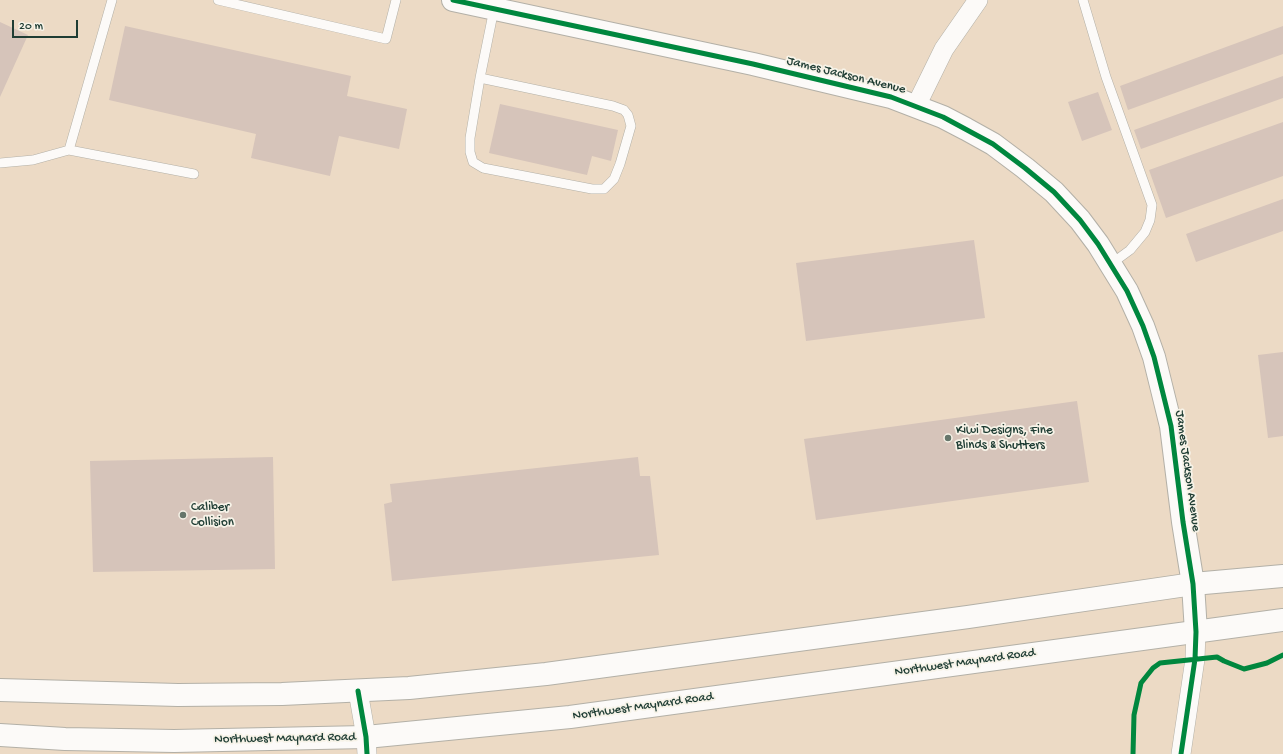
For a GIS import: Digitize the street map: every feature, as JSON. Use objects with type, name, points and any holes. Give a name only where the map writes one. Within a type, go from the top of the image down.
[{"type":"main road","name":"James Jackson Avenue","points":[[453,0],[737,61],[891,97],[943,117],[966,129],[993,144],[1026,168],[1054,192],[1080,220],[1098,244],[1127,291],[1143,326],[1155,362],[1171,426],[1182,522],[1193,584],[1196,632]]},
{"type":"main road","points":[[0,690],[178,695],[282,694],[409,688],[546,674],[960,618],[1193,584],[1283,576]]},
{"type":"main road","name":"Northwest Maynard Road","points":[[0,735],[65,739],[366,745],[1283,620]]},
{"type":"street","points":[[916,106],[944,49],[978,0]]},
{"type":"street","points":[[1181,754],[1195,659],[1196,632]]},
{"type":"street","points":[[358,691],[366,745]]},
{"type":"lane","points":[[69,150],[112,0]]},
{"type":"lane","points":[[218,0],[386,39],[396,0]]},
{"type":"lane","points":[[1083,0],[1106,77],[1152,206],[1150,220],[1145,232],[1130,250],[1111,264]]},
{"type":"lane","points":[[480,78],[613,106],[624,110],[628,115],[631,126],[614,179],[604,189],[592,189],[483,168],[473,162],[470,152],[470,138],[480,78],[494,9]]},
{"type":"lane","points":[[0,163],[33,160],[69,150],[194,174]]},
{"type":"shaded area","points":[[0,0],[1283,0],[1283,754],[0,754]]},
{"type":"building","points":[[0,22],[28,35],[0,97]]},
{"type":"building","points":[[125,26],[351,76],[347,96],[407,109],[399,149],[339,136],[330,176],[251,158],[256,134],[109,100]]},
{"type":"building","points":[[1283,26],[1283,54],[1128,110],[1120,86]]},
{"type":"building","points":[[1283,76],[1283,98],[1141,149],[1134,130]]},
{"type":"building","points":[[1098,92],[1112,130],[1082,141],[1068,102]]},
{"type":"building","points":[[500,104],[618,130],[611,161],[592,156],[587,175],[489,153]]},
{"type":"building","points":[[1283,122],[1283,176],[1166,218],[1149,170]]},
{"type":"building","points":[[1283,199],[1283,231],[1196,262],[1186,234]]},
{"type":"building","points":[[974,240],[985,318],[806,341],[796,263]]},
{"type":"building","points":[[1283,352],[1283,436],[1268,438],[1258,355]]},
{"type":"building","points":[[1077,401],[1089,482],[816,520],[804,439]]},
{"type":"building","name":"Caliber Collision","points":[[273,457],[275,569],[93,572],[90,461]]},
{"type":"building","points":[[638,457],[640,476],[650,476],[659,555],[392,581],[384,504],[392,502],[390,484]]},
{"type":"cycle path","points":[[453,0],[753,64],[891,97],[943,117],[993,144],[1054,192],[1080,220],[1098,244],[1127,291],[1143,326],[1154,357],[1171,426],[1183,522],[1193,584],[1196,632],[1195,659],[1181,754]]},
{"type":"cycle path","points":[[1133,754],[1134,715],[1141,683],[1153,668],[1160,663],[1217,657],[1244,669],[1267,663],[1283,655]]},
{"type":"cycle path","points":[[358,691],[366,737],[367,754]]},
{"type":"place","name":"Kiwi Designs, Fine Blinds & Shutters","points":[[948,438]]},
{"type":"place","name":"Caliber Collision","points":[[183,515]]}]
